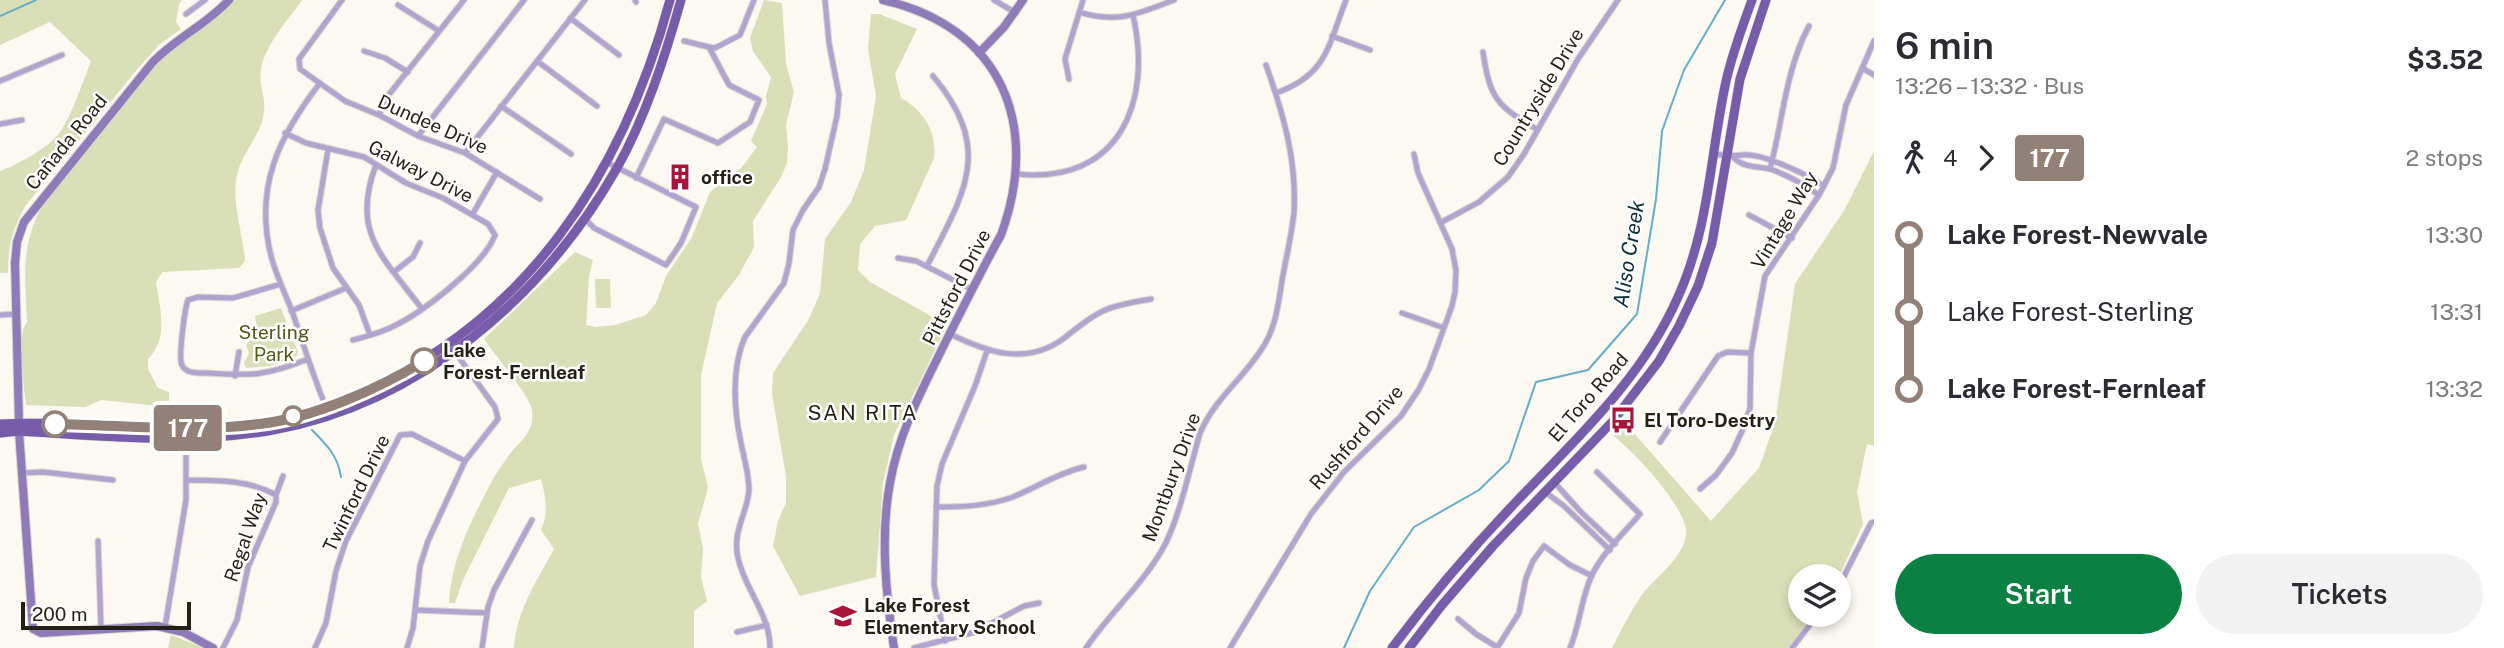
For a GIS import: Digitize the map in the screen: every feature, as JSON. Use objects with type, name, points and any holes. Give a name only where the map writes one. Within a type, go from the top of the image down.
[{"type":"main road","points":[[0,433],[19,427],[202,428],[262,424],[326,407],[381,384],[446,348],[480,320],[536,264],[613,165],[652,62],[670,0]]},
{"type":"main road","points":[[0,424],[186,438],[238,435],[286,427],[353,406],[423,372],[455,352],[525,291],[583,218],[643,111],[661,65],[681,0]]},
{"type":"main road","name":"El Toro Road","points":[[1392,648],[1449,575],[1597,418],[1648,354],[1677,299],[1691,265],[1704,218],[1725,86],[1752,0]]},
{"type":"main road","name":"El Toro Road","points":[[1409,648],[1493,546],[1613,421],[1659,361],[1679,326],[1698,286],[1712,243],[1731,157],[1740,79],[1766,0]]},
{"type":"main road","points":[[162,428],[186,438]]},
{"type":"main road","points":[[186,438],[202,428]]},
{"type":"street","points":[[186,13],[205,0]]},
{"type":"street","name":"Cañada Road","points":[[100,628],[35,631],[31,621],[19,427],[15,314],[17,242],[23,222],[34,206],[152,63],[167,47],[214,15],[229,0]]},
{"type":"street","name":"Dundee Drive","points":[[342,0],[299,59],[298,66],[345,101],[418,136],[465,153],[540,199]]},
{"type":"street","points":[[379,115],[387,97],[464,0]]},
{"type":"street","points":[[418,136],[524,0]]},
{"type":"street","points":[[465,153],[585,0]]},
{"type":"street","points":[[684,41],[715,48],[740,35],[754,0]]},
{"type":"street","points":[[770,648],[768,625],[744,576],[737,550],[738,527],[748,492],[736,408],[737,369],[741,347],[746,337],[784,283],[793,230],[819,187],[825,169],[839,95],[829,43],[825,0]]},
{"type":"street","name":"Pittsford Drive","points":[[883,0],[915,9],[937,19],[959,34],[979,53],[996,76],[1010,107],[1017,145],[1011,207],[1001,235],[971,289],[902,432],[889,484],[886,550],[894,648]]},
{"type":"street","points":[[994,0],[1016,13]]},
{"type":"street","points":[[979,53],[1016,13],[1023,0]]},
{"type":"street","points":[[1069,79],[1065,59],[1083,0]]},
{"type":"street","points":[[1079,12],[1109,19],[1133,15],[1174,0]]},
{"type":"street","points":[[1276,93],[1300,83],[1321,64],[1346,0]]},
{"type":"street","name":"Countryside Drive","points":[[1440,223],[1479,202],[1508,177],[1538,130],[1577,59],[1618,0]]},
{"type":"street","points":[[398,5],[439,31]]},
{"type":"street","points":[[1016,174],[1048,175],[1078,166],[1102,153],[1120,134],[1132,111],[1137,86],[1139,46],[1133,15]]},
{"type":"street","points":[[570,18],[620,55]]},
{"type":"street","points":[[1770,169],[1789,74],[1809,26]]},
{"type":"street","points":[[1332,36],[1370,50]]},
{"type":"street","name":"Vintage Way","points":[[1700,489],[1716,475],[1732,453],[1743,429],[1750,408],[1751,353],[1765,276],[1833,168],[1846,105],[1874,41]]},
{"type":"street","points":[[636,178],[664,120],[718,143],[750,122],[759,100],[729,85],[709,47]]},
{"type":"street","points":[[364,51],[385,58],[408,72]]},
{"type":"street","points":[[1483,52],[1489,86],[1499,104],[1513,116],[1538,130]]},
{"type":"street","points":[[0,80],[62,55]]},
{"type":"street","points":[[537,61],[597,106]]},
{"type":"street","name":"Montbury Drive","points":[[1086,648],[1098,630],[1146,576],[1162,551],[1171,531],[1200,433],[1207,418],[1217,402],[1258,357],[1271,332],[1294,205],[1289,136],[1266,65]]},
{"type":"street","points":[[1862,68],[1874,75]]},
{"type":"street","points":[[927,266],[962,197],[969,159],[966,132],[958,109],[933,76]]},
{"type":"street","points":[[320,83],[285,134],[274,159],[266,199],[271,255],[326,407]]},
{"type":"street","points":[[501,106],[571,154]]},
{"type":"street","points":[[0,124],[23,120]]},
{"type":"street","name":"Galway Drive","points":[[285,134],[328,150],[359,155],[406,183],[443,198],[488,224],[495,235],[488,247],[461,277],[422,309]]},
{"type":"street","points":[[328,150],[318,210],[320,228],[333,268],[359,304],[370,335]]},
{"type":"street","name":"Rushford Drive","points":[[1230,648],[1322,499],[1344,472],[1401,416],[1410,403],[1424,379],[1444,328],[1452,306],[1456,281],[1452,249],[1418,173],[1413,154]]},
{"type":"street","points":[[1715,154],[1731,157],[1742,155],[1772,161],[1800,172],[1824,186]]},
{"type":"street","points":[[1731,157],[1740,164],[1770,169],[1800,181],[1819,194]]},
{"type":"street","points":[[353,340],[393,327],[422,309],[376,246],[369,229],[365,211],[366,196],[376,165]]},
{"type":"street","points":[[583,218],[594,228],[666,265],[681,243],[696,207],[613,165]]},
{"type":"street","points":[[472,215],[497,172]]},
{"type":"street","points":[[1749,215],[1792,237]]},
{"type":"street","points":[[395,271],[412,257],[420,243]]},
{"type":"street","points":[[898,258],[927,266],[971,289]]},
{"type":"street","points":[[281,284],[233,298],[191,298],[186,305],[180,354],[184,369],[194,373],[235,376],[264,374],[308,359]]},
{"type":"street","points":[[291,311],[346,288]]},
{"type":"street","points":[[950,334],[987,351],[1007,354],[1037,351],[1061,340],[1102,311],[1151,299]]},
{"type":"street","points":[[1402,313],[1444,328]]},
{"type":"street","points":[[0,314],[15,314]]},
{"type":"street","points":[[945,641],[934,584],[937,486],[942,464],[987,351]]},
{"type":"street","points":[[235,376],[239,352]]},
{"type":"street","points":[[407,648],[413,628],[418,577],[428,541],[465,461],[496,424],[498,413],[455,352]]},
{"type":"street","points":[[1660,442],[1721,354],[1751,353]]},
{"type":"street","points":[[286,427],[317,414],[326,407],[353,406]]},
{"type":"street","name":"Twinford Drive","points":[[315,648],[326,623],[336,571],[346,541],[398,438],[404,433],[412,434],[465,461]]},
{"type":"street","points":[[165,627],[182,525],[186,438]]},
{"type":"street","points":[[936,508],[998,501],[1064,472],[1084,467]]},
{"type":"street","points":[[22,473],[43,472],[113,480]]},
{"type":"street","points":[[1570,648],[1578,630],[1592,576],[1640,514],[1597,472]]},
{"type":"street","name":"Regal Way","points":[[223,648],[237,620],[248,567],[276,502],[283,476]]},
{"type":"street","points":[[186,480],[249,483],[276,495]]},
{"type":"street","points":[[1554,482],[1596,531]]},
{"type":"street","points":[[1545,492],[1613,547]]},
{"type":"street","points":[[1569,510],[1574,505]]},
{"type":"street","points":[[482,648],[487,613],[494,590],[532,520]]},
{"type":"street","points":[[1850,564],[1871,523],[1874,522]]},
{"type":"street","points":[[98,541],[100,628],[139,625],[165,627],[194,636],[213,648]]},
{"type":"street","points":[[1458,618],[1497,648],[1519,613],[1526,578],[1533,561],[1544,546],[1570,565],[1592,576]]},
{"type":"street","points":[[914,648],[988,627],[1024,606],[1039,603]]},
{"type":"street","points":[[415,610],[487,613]]},
{"type":"street","points":[[737,632],[768,625]]},
{"type":"street","points":[[1792,648],[1808,627]]},
{"type":"green space","points":[[0,0],[182,0],[176,22],[181,29],[160,44],[140,66],[26,205],[12,237],[8,273],[0,273],[0,171],[45,147],[62,130],[91,61],[50,22],[0,45]]},
{"type":"green space","points":[[234,0],[302,0],[278,33],[263,60],[260,74],[263,119],[240,165],[237,177],[236,201],[245,261],[239,268],[162,272],[156,282],[161,332],[155,351],[148,359],[148,369],[158,388],[169,392],[169,407],[101,400],[85,407],[26,405],[21,350],[23,329],[27,322],[26,258],[32,230],[46,197],[162,57],[220,14]]},
{"type":"green space","points":[[764,0],[782,3],[786,64],[794,92],[786,125],[787,163],[753,221],[754,247],[739,275],[717,303],[701,375],[701,459],[708,487],[698,524],[703,548],[701,577],[707,601],[694,611],[694,648],[514,648],[523,609],[554,549],[541,530],[546,505],[541,479],[509,488],[463,580],[455,603],[449,603],[454,571],[469,526],[495,476],[529,430],[532,418],[532,410],[525,395],[484,339],[575,252],[593,260],[589,276],[586,325],[615,325],[646,315],[656,303],[666,276],[692,237],[710,192],[742,167],[757,147],[751,141],[767,104],[766,96],[771,77],[753,51],[750,38]]},
{"type":"green space","points":[[871,14],[879,14],[917,29],[895,74],[901,98],[922,115],[931,130],[934,158],[906,220],[875,226],[860,244],[858,270],[870,282],[947,325],[894,435],[883,483],[876,577],[800,596],[773,546],[778,521],[786,503],[786,476],[772,394],[773,373],[809,319],[820,293],[825,239],[851,202],[864,170],[876,96],[868,49]]},
{"type":"green space","points":[[1874,151],[1874,446],[1867,444],[1857,492],[1863,524],[1845,564],[1788,564],[1788,627],[1803,627],[1788,648],[1612,648],[1641,596],[1679,553],[1686,536],[1685,525],[1670,496],[1632,452],[1611,434],[1625,423],[1711,521],[1759,468],[1775,423],[1795,284],[1845,209]]},
{"type":"green space","points":[[595,279],[610,279],[611,308],[596,308]]},
{"type":"green space","name":"Sterling Park","points":[[281,308],[298,352],[297,356],[270,366],[246,368],[244,363],[249,353],[246,345],[258,332],[255,316]]},
{"type":"green space","points":[[171,635],[204,648],[168,648]]},
{"type":"waterway","points":[[0,16],[36,0]]},
{"type":"waterway","name":"Aliso Creek","points":[[1344,648],[1370,591],[1414,527],[1479,490],[1509,461],[1536,382],[1588,370],[1637,314],[1656,199],[1662,131],[1684,70],[1725,0]]},
{"type":"waterway","points":[[312,430],[334,457],[341,477]]},
{"type":"bus line","name":"177","points":[[55,424],[185,428],[262,424],[326,407],[381,384],[424,361]]},
{"type":"place","name":"office","points":[[680,177]]},
{"type":"place","name":"Lake Forest-Fernleaf","points":[[424,361]]},
{"type":"place","name":"El Toro-Destry","points":[[1623,420]]},
{"type":"place","name":"Lake Forest Elementary School","points":[[843,616]]},
{"type":"district","name":"SAN RITA","points":[[863,413]]}]
